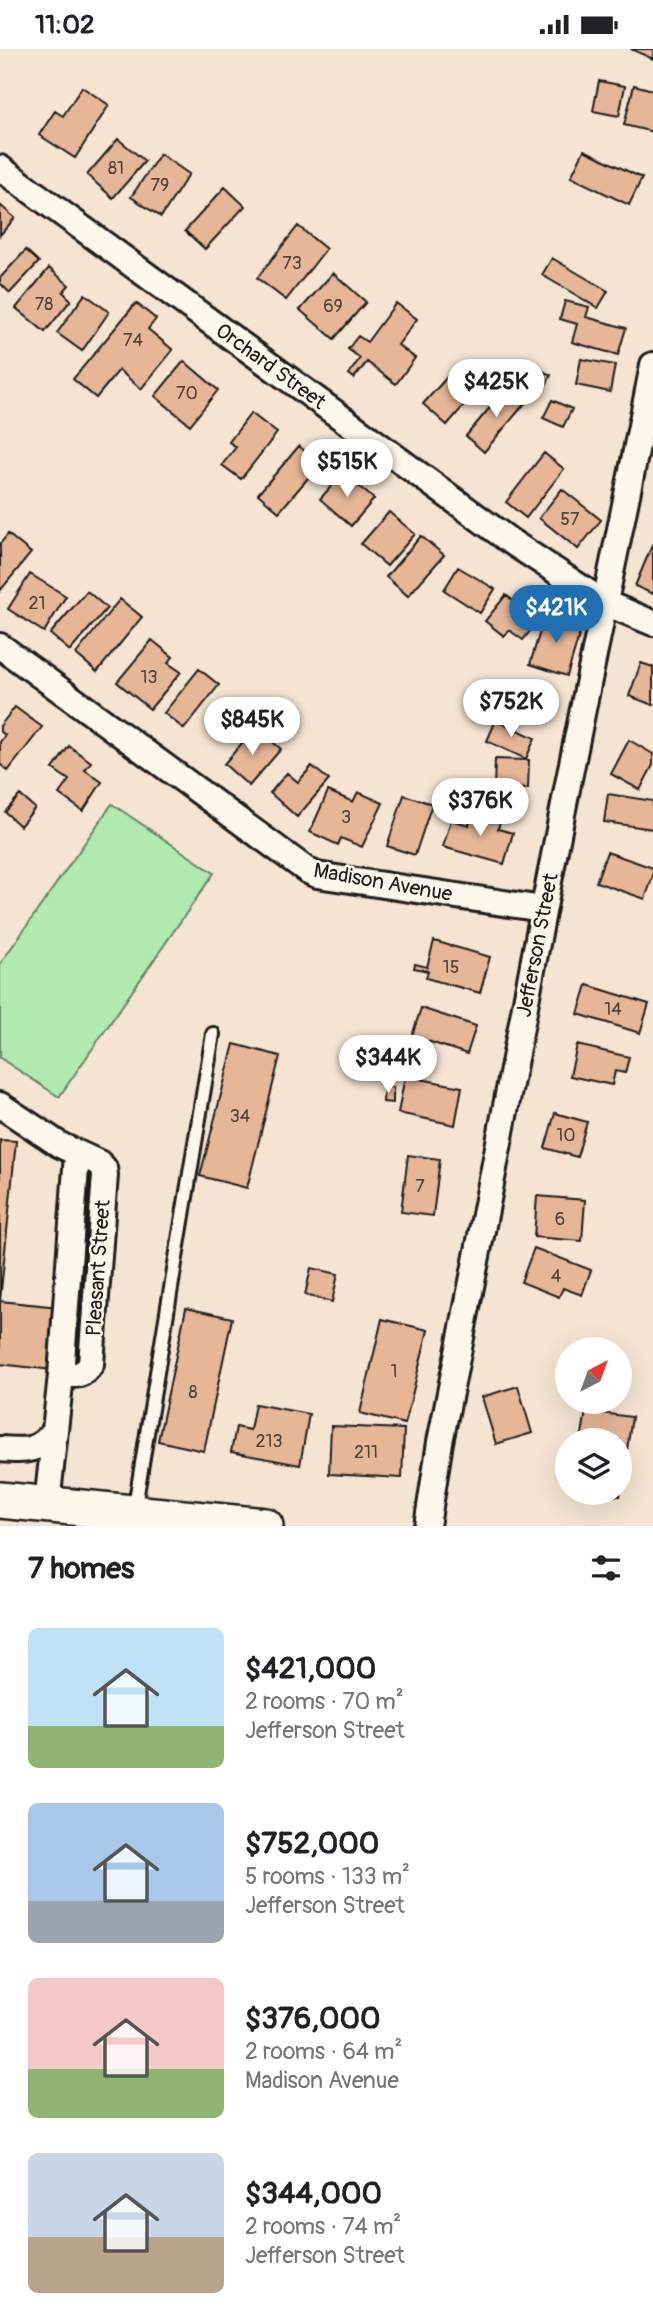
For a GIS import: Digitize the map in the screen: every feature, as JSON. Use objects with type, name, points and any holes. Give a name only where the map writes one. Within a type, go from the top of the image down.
[{"type":"main road","points":[[0,1500],[47,1504],[91,1518],[134,1513],[265,1526]]},
{"type":"street","name":"Orchard Street","points":[[0,168],[510,541],[603,602],[653,622]]},
{"type":"street","name":"Jefferson Street","points":[[427,1526],[440,1442],[543,909],[653,365]]},
{"type":"street","name":"Madison Avenue","points":[[0,646],[308,871],[317,875],[543,909]]},
{"type":"street","name":"Pleasant Street","points":[[0,1105],[77,1154],[61,1375],[47,1504]]},
{"type":"street","points":[[0,1449],[32,1449],[46,1442],[55,1430]]},
{"type":"lane","points":[[134,1513],[213,1034]]},
{"type":"green space","points":[[112,804],[214,873],[59,1097],[0,1058],[0,964]]},
{"type":"building","points":[[631,49],[653,49],[653,59]]},
{"type":"building","points":[[599,81],[625,86],[619,116],[593,111]]},
{"type":"building","points":[[634,85],[653,90],[653,132],[624,125]]},
{"type":"building","points":[[82,87],[109,105],[75,158],[39,135],[55,111],[63,116]]},
{"type":"building","points":[[118,139],[145,161],[113,198],[87,175]]},
{"type":"building","points":[[584,150],[642,178],[629,205],[571,177]]},
{"type":"building","points":[[160,154],[189,174],[161,217],[131,197]]},
{"type":"building","points":[[225,187],[245,206],[205,249],[185,231]]},
{"type":"building","points":[[0,205],[15,218],[0,235]]},
{"type":"building","points":[[298,226],[326,249],[286,300],[257,278]]},
{"type":"building","points":[[26,250],[39,262],[10,293],[0,283],[0,278]]},
{"type":"building","points":[[552,258],[608,291],[598,308],[542,275]]},
{"type":"building","points":[[49,268],[69,285],[63,292],[71,300],[45,332],[16,308]]},
{"type":"building","points":[[333,273],[366,302],[334,339],[300,310]]},
{"type":"building","points":[[85,294],[109,312],[82,351],[57,333]]},
{"type":"building","points":[[565,301],[589,307],[586,317],[626,328],[618,355],[572,342],[577,324],[560,319]]},
{"type":"building","points":[[136,303],[156,319],[148,329],[173,350],[141,389],[119,370],[96,398],[73,379]]},
{"type":"building","points":[[396,303],[417,319],[398,345],[415,358],[396,384],[367,362],[354,378],[349,374],[360,358],[348,349],[358,336],[367,342]]},
{"type":"building","points":[[581,359],[615,365],[610,392],[576,385]]},
{"type":"building","points":[[184,361],[218,390],[190,425],[155,396]]},
{"type":"building","points":[[457,366],[481,386],[447,425],[423,404]]},
{"type":"building","points":[[540,370],[551,375],[543,391],[533,386]]},
{"type":"building","points":[[508,386],[526,402],[484,452],[466,436]]},
{"type":"building","points":[[552,400],[572,409],[563,427],[543,418]]},
{"type":"building","points":[[251,413],[277,433],[241,479],[222,465],[236,447],[229,442]]},
{"type":"building","points":[[299,446],[320,464],[279,512],[258,494]]},
{"type":"building","points":[[544,453],[564,469],[526,518],[506,502]]},
{"type":"building","points":[[343,473],[374,499],[351,526],[320,499]]},
{"type":"building","points":[[562,489],[601,520],[578,549],[539,518]]},
{"type":"building","points":[[389,512],[415,534],[387,566],[361,544]]},
{"type":"building","points":[[8,534],[31,553],[0,591],[0,544]]},
{"type":"building","points":[[421,536],[444,555],[408,596],[386,577]]},
{"type":"building","points":[[653,543],[653,594],[635,586]]},
{"type":"building","points":[[458,567],[495,589],[480,613],[444,590]]},
{"type":"building","points":[[30,574],[66,596],[44,632],[8,609]]},
{"type":"building","points":[[87,591],[107,608],[70,651],[50,634]]},
{"type":"building","points":[[506,595],[538,621],[523,640],[509,630],[504,636],[485,621]]},
{"type":"building","points":[[120,599],[142,617],[97,672],[76,654]]},
{"type":"building","points":[[545,615],[582,626],[567,676],[530,664]]},
{"type":"building","points":[[152,640],[173,657],[168,663],[181,672],[150,709],[117,682]]},
{"type":"building","points":[[641,663],[653,667],[653,705],[629,696]]},
{"type":"building","points":[[199,669],[219,685],[184,729],[164,713]]},
{"type":"building","points":[[493,681],[539,697],[532,721],[485,705]]},
{"type":"building","points":[[15,707],[42,727],[8,771],[0,764],[0,742],[5,735],[0,731],[0,726]]},
{"type":"building","points":[[496,720],[535,738],[526,759],[487,741]]},
{"type":"building","points":[[256,727],[281,749],[249,786],[224,764]]},
{"type":"building","points":[[629,740],[653,754],[653,765],[640,790],[611,774]]},
{"type":"building","points":[[69,746],[91,762],[85,770],[102,782],[83,811],[59,794],[69,780],[53,769]]},
{"type":"building","points":[[495,759],[529,760],[528,789],[494,787]]},
{"type":"building","points":[[312,766],[329,780],[297,817],[270,793],[287,773],[298,782]]},
{"type":"building","points":[[328,791],[353,802],[358,792],[383,803],[362,847],[341,838],[338,845],[310,832]]},
{"type":"building","points":[[608,794],[653,801],[653,829],[604,822]]},
{"type":"building","points":[[20,795],[35,808],[20,826],[5,812]]},
{"type":"building","points":[[404,795],[432,804],[415,855],[387,846]]},
{"type":"building","points":[[472,811],[501,818],[498,829],[513,833],[504,864],[443,847],[451,820],[469,825]]},
{"type":"building","points":[[607,852],[653,868],[645,899],[596,882]]},
{"type":"building","points":[[434,941],[490,957],[480,993],[426,978],[428,971],[414,968],[415,964],[427,967]]},
{"type":"building","points":[[587,985],[649,1004],[640,1033],[578,1014]]},
{"type":"building","points":[[421,1008],[476,1026],[467,1054],[412,1036]]},
{"type":"building","points":[[234,1044],[280,1056],[247,1188],[200,1176]]},
{"type":"building","points":[[577,1045],[629,1057],[625,1073],[615,1071],[612,1085],[570,1076]]},
{"type":"building","points":[[405,1076],[462,1087],[455,1125],[398,1113]]},
{"type":"building","points":[[384,1087],[393,1087],[393,1103],[383,1102]]},
{"type":"building","points":[[555,1113],[587,1122],[577,1157],[545,1148]]},
{"type":"building","points":[[0,1140],[16,1141],[0,1301]]},
{"type":"building","points":[[408,1155],[440,1159],[433,1216],[401,1212]]},
{"type":"building","points":[[537,1196],[585,1200],[582,1241],[534,1237]]},
{"type":"building","points":[[534,1248],[591,1270],[582,1295],[563,1288],[559,1297],[521,1282]]},
{"type":"building","points":[[311,1268],[338,1274],[332,1302],[305,1295]]},
{"type":"building","points":[[0,1301],[59,1307],[52,1370],[0,1364]]},
{"type":"building","points":[[186,1308],[232,1318],[204,1451],[158,1441]]},
{"type":"building","points":[[382,1319],[428,1330],[405,1424],[360,1413]]},
{"type":"building","points":[[518,1386],[532,1433],[496,1444],[482,1397]]},
{"type":"building","points":[[255,1404],[309,1414],[300,1465],[231,1452],[236,1427],[250,1430]]},
{"type":"building","points":[[585,1414],[632,1417],[630,1428],[583,1428]]},
{"type":"building","points":[[331,1426],[404,1429],[402,1478],[329,1474]]}]
